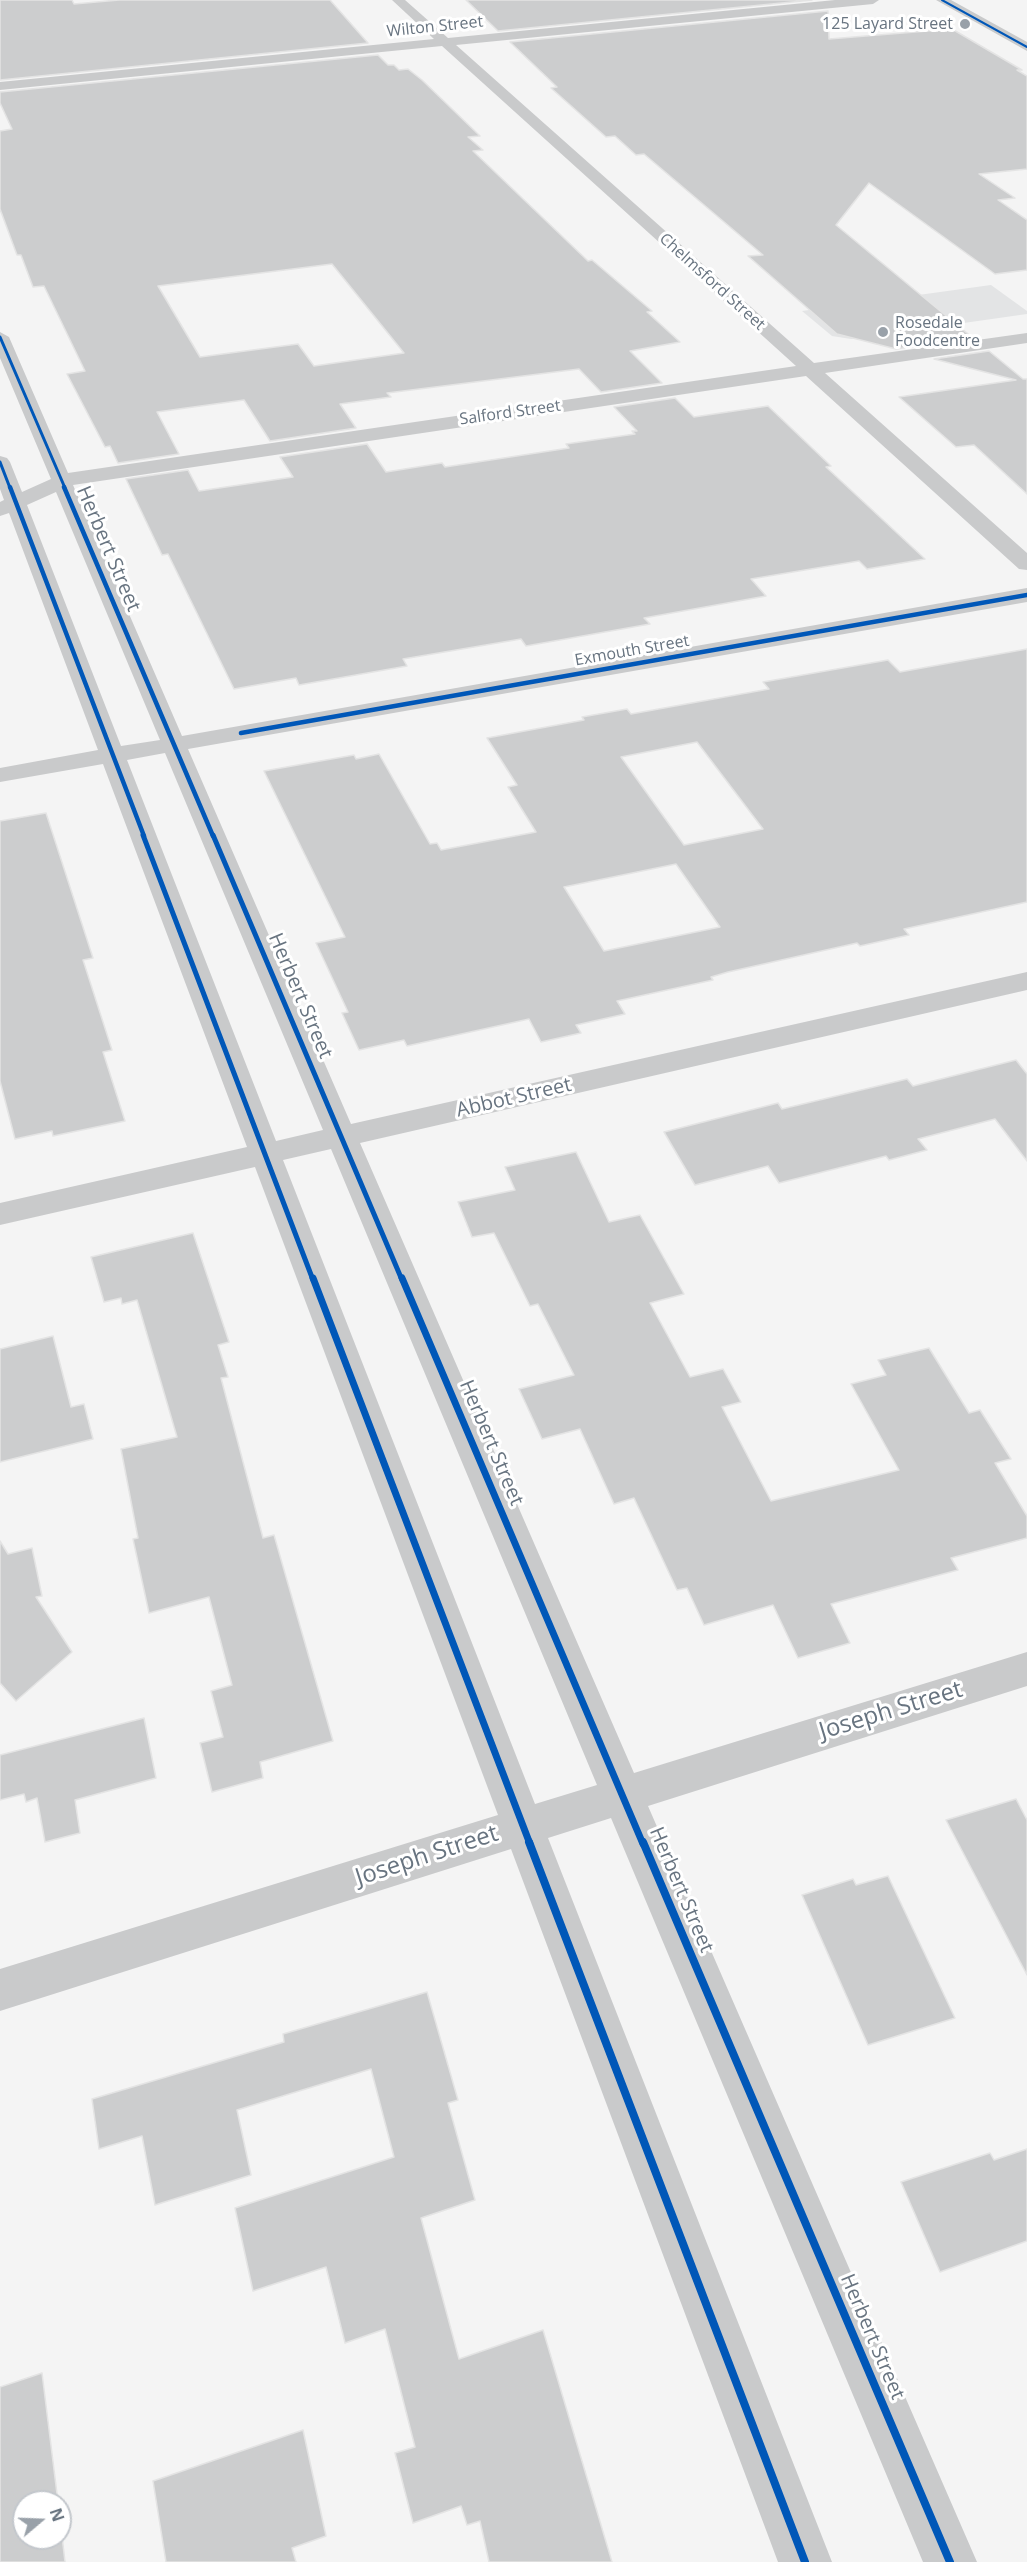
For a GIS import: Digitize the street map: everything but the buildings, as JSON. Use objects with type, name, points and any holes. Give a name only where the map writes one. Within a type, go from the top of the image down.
[{"type":"street","name":"Chelmsford Street","points":[[398,0],[1027,564]]},
{"type":"street","name":"Wilton Street","points":[[0,86],[873,0]]},
{"type":"street","points":[[942,0],[1027,47]]},
{"type":"street","name":"Herbert Street","points":[[0,337],[950,2562]]},
{"type":"street","name":"Salford Street","points":[[8,507],[62,482],[85,475],[1027,338]]},
{"type":"street","points":[[0,462],[8,507],[113,755],[805,2562]]},
{"type":"street","name":"Exmouth Street","points":[[0,775],[1027,595]]},
{"type":"street","name":"Abbot Street","points":[[0,1214],[1027,981]]},
{"type":"street","name":"Joseph Street","points":[[0,1990],[1027,1669]]},
{"type":"shaded area","points":[[991,285],[1027,311],[1027,314],[851,339],[832,336],[802,311]]},
{"type":"cycle path","points":[[942,0],[1027,47]]},
{"type":"cycle path","points":[[0,337],[950,2562]]},
{"type":"cycle path","points":[[0,462],[805,2562]]},
{"type":"cycle path","points":[[241,733],[1027,595]]},
{"type":"place","name":"125 Layard Street","points":[[965,24]]},
{"type":"place","name":"Rosedale Foodcentre","points":[[883,332]]}]
